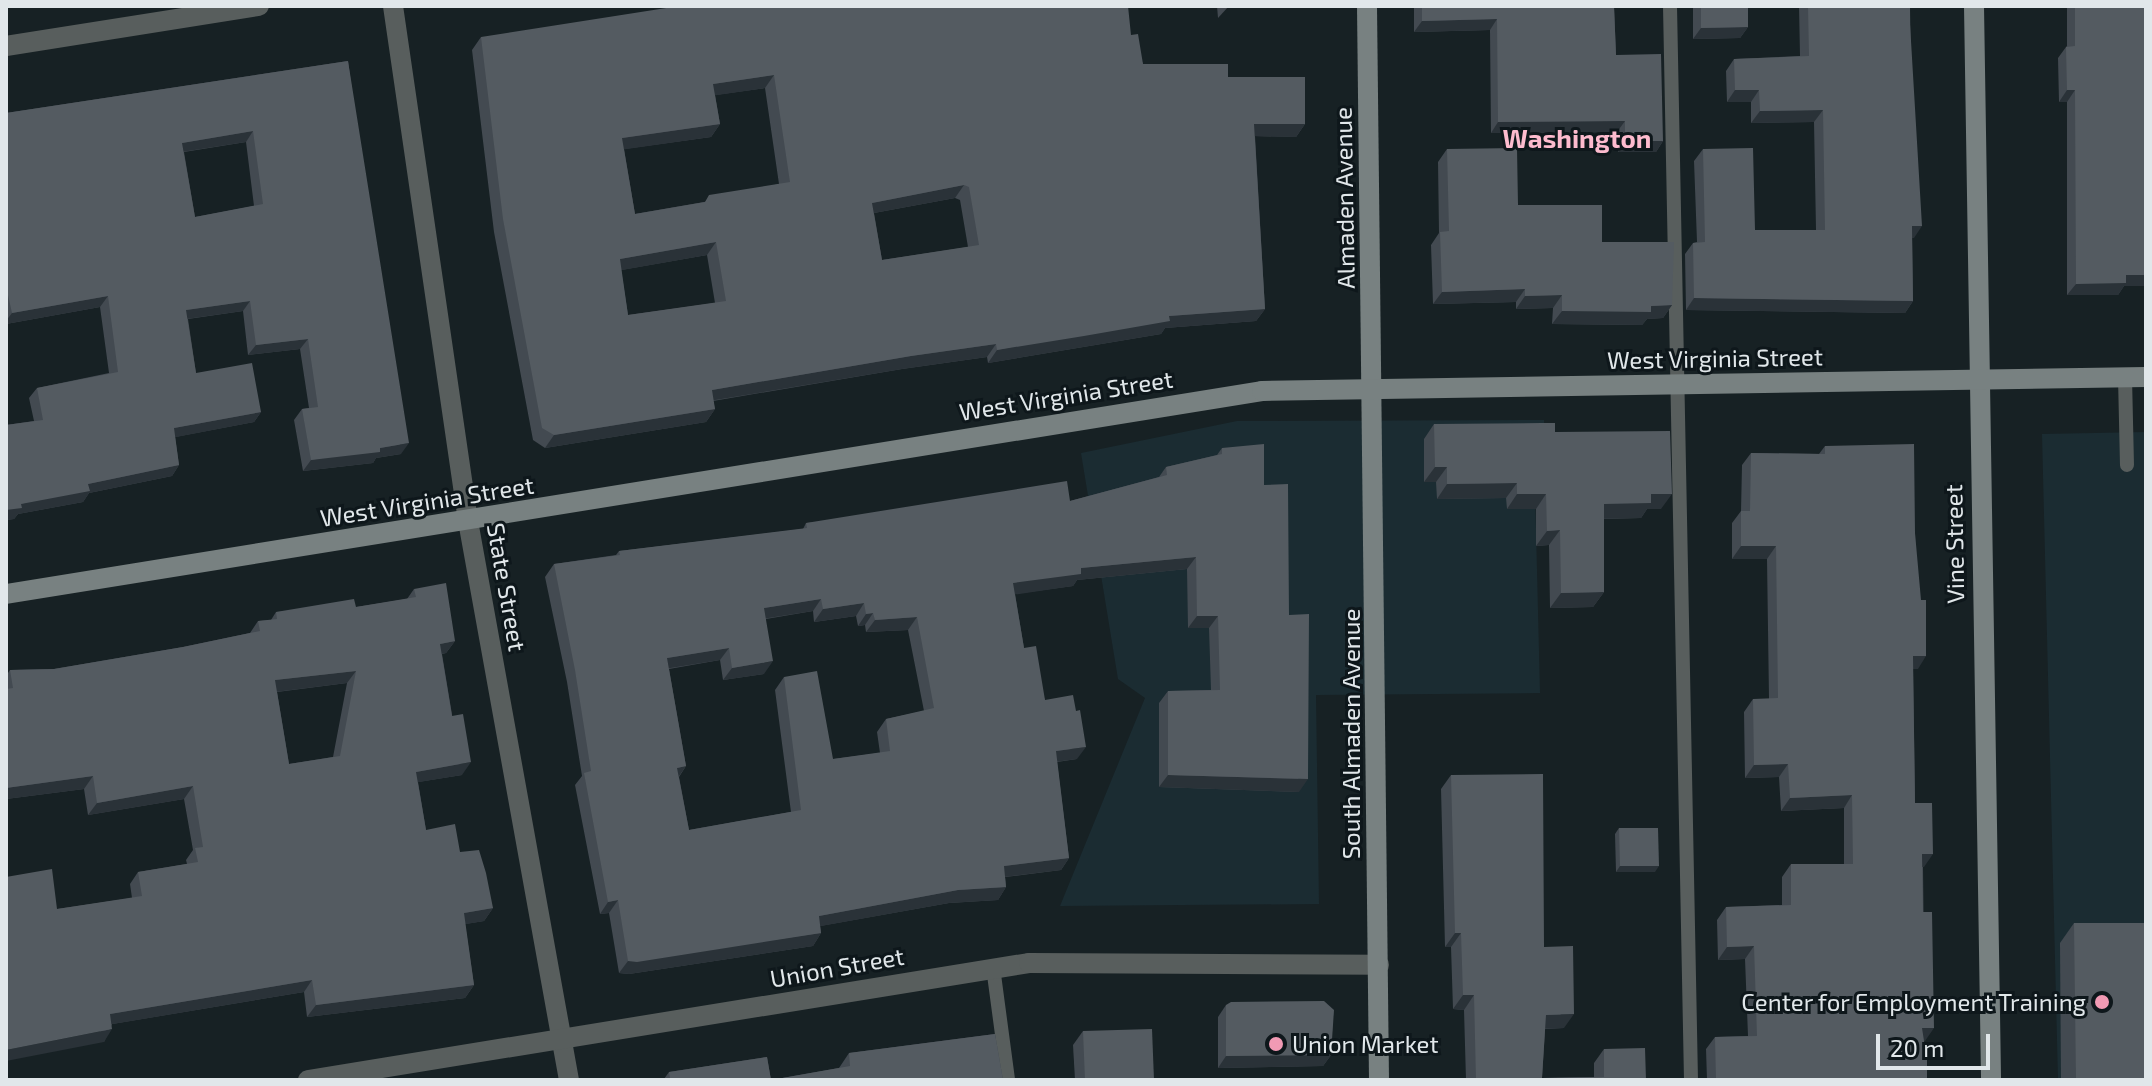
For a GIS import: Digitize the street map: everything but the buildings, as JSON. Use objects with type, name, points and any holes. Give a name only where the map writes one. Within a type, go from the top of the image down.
[{"type":"main road","name":"Almaden Avenue","points":[[1367,6],[1374,389]]},
{"type":"main road","name":"Vine Street","points":[[1974,6],[1977,380],[1991,1080]]},
{"type":"main road","name":"West Virginia Street","points":[[6,594],[1262,391],[2136,377]]},
{"type":"main road","name":"South Almaden Avenue","points":[[1374,389],[1379,1080]]},
{"type":"street","points":[[6,46],[259,6]]},
{"type":"street","name":"State Street","points":[[393,6],[468,521],[569,1080]]},
{"type":"street","name":"Union Street","points":[[308,1080],[1029,963],[1379,965]]},
{"type":"lane","points":[[1670,6],[1691,1080]]},
{"type":"lane","points":[[2127,465],[2136,377]]},
{"type":"lane","points":[[993,967],[1008,1080]]},
{"type":"shaded area","points":[[1544,420],[1544,447],[1534,447],[1540,693],[1316,695],[1319,904],[1060,906],[1145,698],[1118,679],[1081,453],[1237,421]]},
{"type":"shaded area","points":[[2146,432],[2146,1080],[2058,1080],[2042,434]]},
{"type":"place","name":"Center for Employment Training","points":[[2102,1002]]},
{"type":"place","name":"Union Market","points":[[1276,1044]]},
{"type":"district","name":"Washington","points":[[1577,138]]}]
